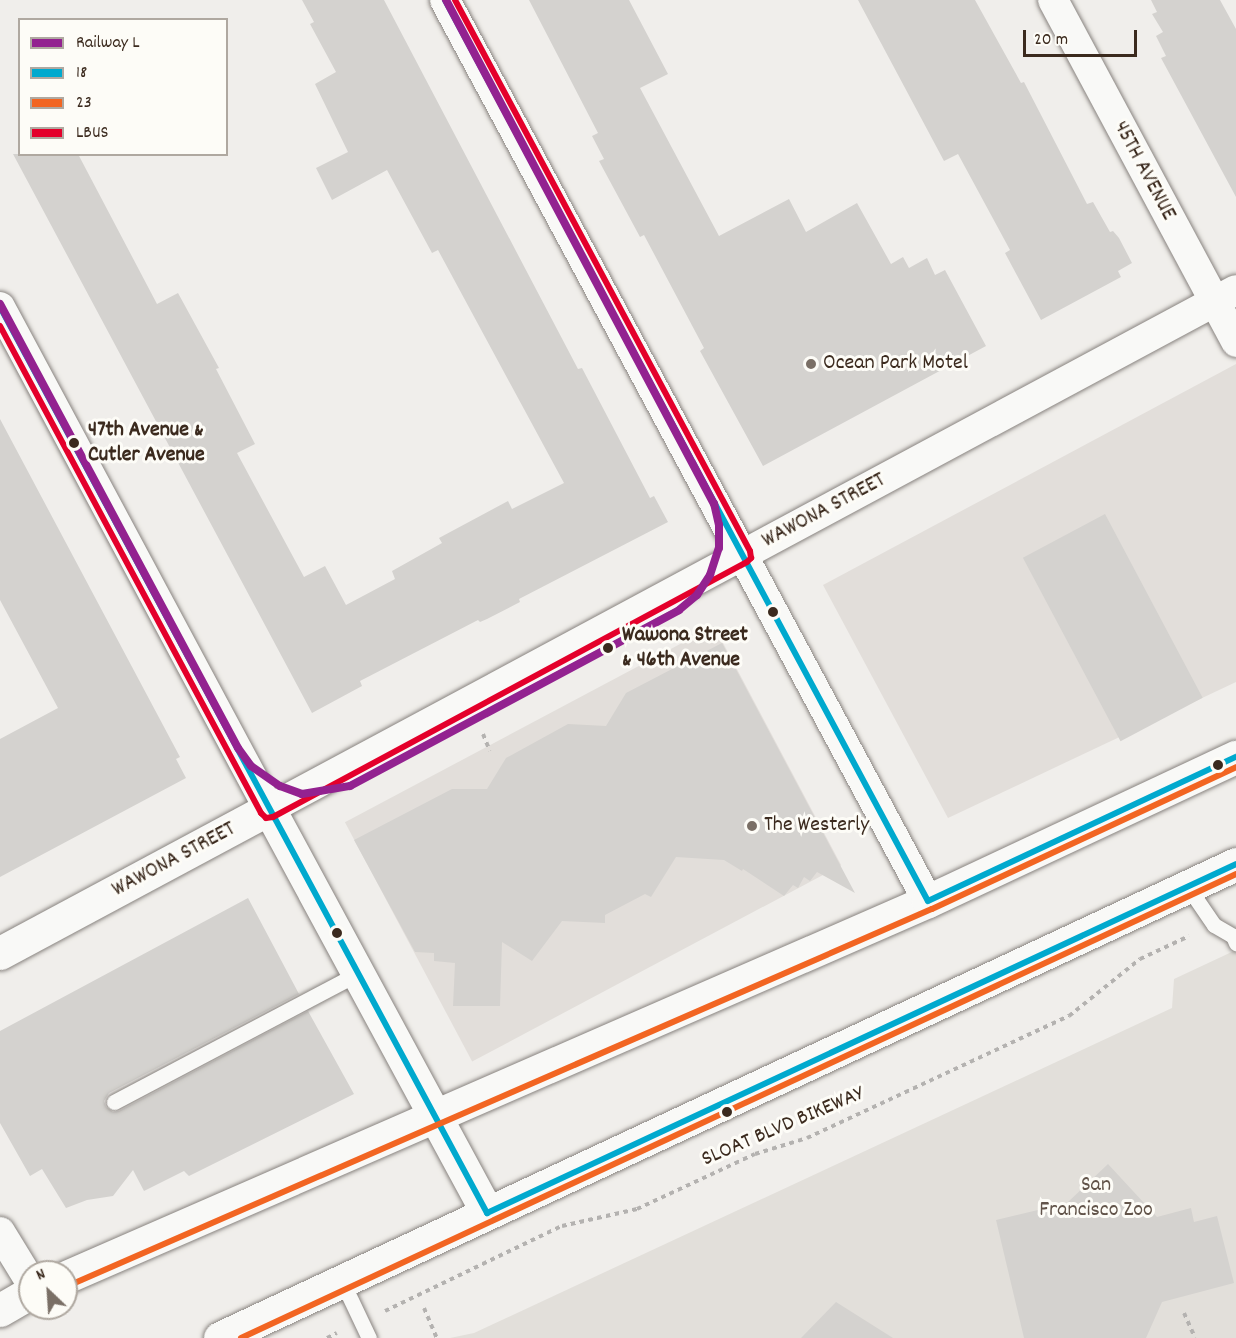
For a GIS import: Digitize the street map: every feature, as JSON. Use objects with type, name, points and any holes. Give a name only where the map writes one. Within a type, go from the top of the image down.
[{"type":"street","points":[[445,0],[928,901]]},
{"type":"street","name":"45TH AVENUE","points":[[1053,0],[1225,296],[1236,342]]},
{"type":"street","name":"WAWONA STREET","points":[[0,953],[1225,296]]},
{"type":"street","points":[[0,307],[487,1214]]},
{"type":"street","points":[[78,1272],[928,901],[1236,757]]},
{"type":"street","points":[[220,1338],[1236,864]]},
{"type":"street","points":[[0,1232],[18,1261]]},
{"type":"street","points":[[0,1310],[18,1300]]},
{"type":"lane","points":[[1188,887],[1214,924],[1233,936],[1236,943]]},
{"type":"lane","points":[[114,1102],[357,974]]},
{"type":"lane","points":[[342,1281],[369,1338]]},
{"type":"path","name":"SLOAT BLVD BIKEWAY","points":[[327,1338],[562,1226],[637,1209],[755,1154],[807,1138],[967,1064],[1069,1016],[1140,959],[1214,924]]},
{"type":"path","points":[[424,1308],[437,1338]]},
{"type":"path","points":[[1184,1313],[1195,1338]]},
{"type":"shaded area","points":[[1236,364],[1236,682],[948,818],[823,585]]},
{"type":"shaded area","points":[[714,626],[841,865],[472,1062],[345,822]]},
{"type":"green space","name":"San Francisco Zoo","points":[[1236,950],[1236,1338],[450,1338],[474,1333],[1172,1008],[1174,979]]},
{"type":"building","points":[[302,0],[384,0],[578,369],[582,368],[650,498],[654,496],[668,522],[519,599],[520,602],[480,622],[478,620],[360,681],[362,686],[312,713],[13,154],[18,154],[18,156],[79,156],[157,304],[178,293],[219,368],[216,369],[255,444],[237,453],[304,577],[325,566],[346,605],[395,579],[392,571],[442,543],[439,538],[508,501],[512,509],[564,483],[438,250],[432,253],[387,170],[332,200],[316,168],[348,152],[315,84],[336,72],[310,24],[314,22]]},
{"type":"building","points":[[529,0],[629,0],[668,74],[640,88],[719,236],[789,199],[806,232],[857,203],[891,264],[903,257],[909,268],[927,258],[935,275],[945,270],[986,346],[763,466],[700,351],[704,348],[644,235],[640,237],[599,161],[604,159],[592,136],[598,133]]},
{"type":"building","points":[[858,0],[975,0],[1021,83],[1024,82],[1087,204],[1093,202],[1110,232],[1113,231],[1119,238],[1132,263],[1118,271],[1121,277],[1041,320],[1005,253],[1010,250],[958,154],[944,161]]},
{"type":"building","points":[[1151,0],[1220,0],[1236,29],[1236,197],[1161,58],[1166,56],[1156,36],[1163,32],[1152,14],[1157,12]]},
{"type":"building","points":[[0,419],[180,757],[176,759],[186,778],[0,877],[0,739],[58,708],[0,600]]},
{"type":"building","points":[[1105,514],[1203,698],[1121,741],[1023,558]]},
{"type":"building","name":"The Westerly","points":[[722,643],[855,893],[817,872],[810,881],[804,877],[798,888],[793,885],[784,896],[743,869],[742,871],[724,860],[676,857],[651,897],[645,894],[605,915],[605,923],[562,921],[532,961],[502,942],[500,1006],[453,1006],[455,963],[434,961],[434,953],[415,952],[354,840],[452,789],[487,789],[506,758],[568,724],[606,726],[626,693]]},
{"type":"building","points":[[248,898],[299,994],[109,1093],[104,1101],[106,1107],[113,1112],[119,1111],[308,1011],[354,1094],[189,1176],[184,1171],[144,1191],[133,1170],[113,1196],[87,1200],[66,1208],[42,1169],[30,1176],[0,1123],[0,1031]]},
{"type":"building","points":[[1108,1164],[1157,1217],[1191,1208],[1194,1222],[1217,1216],[1234,1283],[1162,1302],[1146,1338],[1024,1338],[996,1220],[1067,1203]]},
{"type":"building","points":[[836,1302],[893,1338],[801,1338]]},
{"type":"rail line","name":"L","points":[[0,304],[238,748],[251,766],[280,786],[302,794],[350,786],[679,610],[697,595],[710,575],[719,548],[719,525],[714,504],[446,0]]},
{"type":"transit line","name":"18","points":[[445,0],[928,901],[1236,757]]},
{"type":"transit line","name":"LBUS","points":[[0,326],[261,813],[266,818],[273,817],[747,562],[751,558],[750,551],[455,0]]},
{"type":"transit line","name":"18","points":[[0,307],[487,1213],[1236,864]]},
{"type":"transit line","name":"23","points":[[78,1282],[932,909],[1236,767]]},
{"type":"transit line","name":"23","points":[[241,1338],[1236,874]]},
{"type":"place","name":"Ocean Park Motel","points":[[811,364]]},
{"type":"place","name":"47th Avenue & Cutler Avenue","points":[[74,443]]},
{"type":"place","name":"Wawona Street & 46th Avenue","points":[[608,648]]},
{"type":"place","name":"The Westerly","points":[[752,826]]}]
